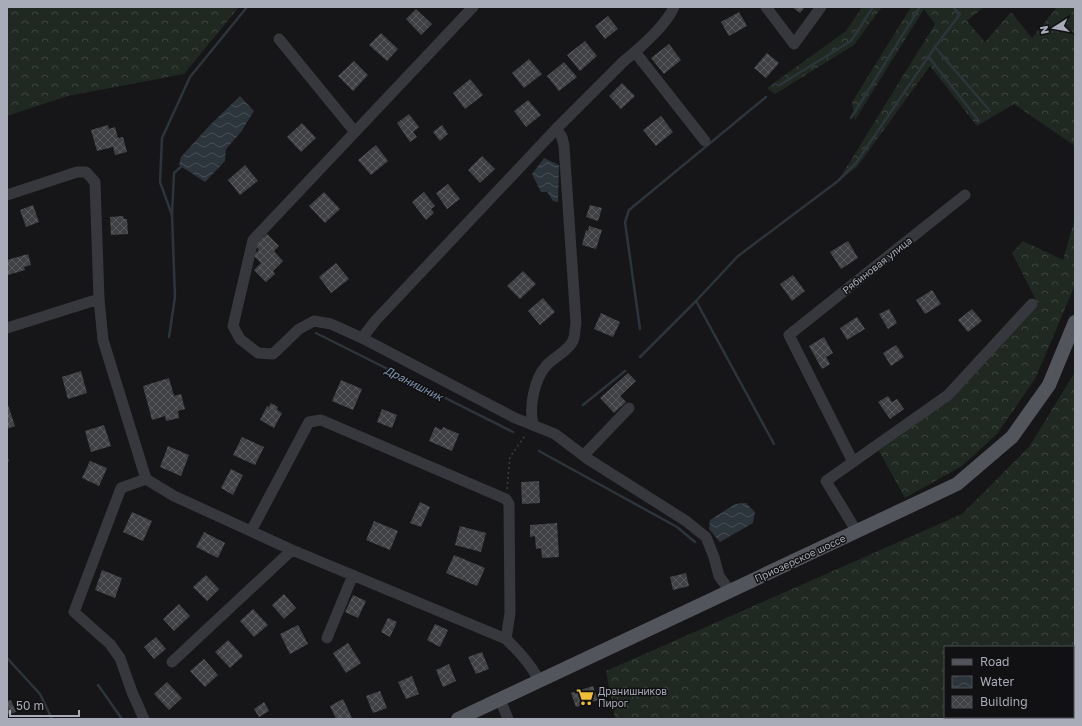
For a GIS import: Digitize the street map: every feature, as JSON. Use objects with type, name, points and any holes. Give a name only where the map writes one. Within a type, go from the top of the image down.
[{"type":"main road","name":"Приозерское шоссе","points":[[458,719],[957,484],[1012,437],[1050,384],[1075,322]]},
{"type":"street","points":[[474,7],[253,240],[233,326],[240,339],[258,353],[272,354],[299,329],[314,321],[331,324],[362,338],[515,418],[555,434],[584,456],[686,521],[706,538],[714,557],[719,576],[730,591]]},
{"type":"street","points":[[362,338],[376,320],[556,129],[624,61],[635,52],[670,15],[674,7]]},
{"type":"street","points":[[766,7],[794,44],[821,7]]},
{"type":"street","points":[[279,39],[355,132]]},
{"type":"street","points":[[635,52],[705,141]]},
{"type":"street","points":[[533,424],[531,416],[535,387],[540,375],[546,366],[563,353],[573,340],[576,323],[564,146],[562,137],[556,129]]},
{"type":"street","points":[[7,195],[77,172],[86,172],[95,182],[99,299],[103,340],[146,479],[174,496],[292,550],[506,639],[523,656],[534,670],[539,681]]},
{"type":"street","name":"Рябиновая улица","points":[[853,462],[789,335],[965,195]]},
{"type":"street","points":[[7,328],[99,299]]},
{"type":"street","points":[[857,532],[826,481],[948,395],[1032,304]]},
{"type":"street","points":[[584,456],[630,408]]},
{"type":"street","points":[[252,531],[309,422],[321,420],[506,499],[508,504],[510,613],[506,639]]},
{"type":"street","points":[[144,719],[132,692],[120,658],[110,644],[74,612],[122,488],[146,479]]},
{"type":"street","points":[[172,662],[292,550]]},
{"type":"street","points":[[327,638],[353,575]]},
{"type":"street","points":[[500,699],[508,719]]},
{"type":"path","points":[[506,499],[510,457],[533,424]]},
{"type":"green space","points":[[7,7],[239,7],[184,74],[68,96],[7,116]]},
{"type":"green space","points":[[862,7],[882,7],[854,45],[775,94],[767,88],[846,31]]},
{"type":"green space","points":[[911,7],[984,7],[967,21],[985,42],[1011,12],[1032,38],[1057,7],[1075,7],[1075,146],[1014,104],[977,126],[930,66],[857,167],[838,181],[935,24],[924,9],[855,120],[852,102]]},
{"type":"green space","points":[[1075,218],[1075,285],[1035,379],[996,435],[962,466],[905,498],[879,451],[952,397],[1038,304],[1012,253],[1023,241],[1063,260]]},
{"type":"green space","points":[[1075,372],[1075,719],[615,719],[606,671],[962,514],[1029,447]]},
{"type":"water","points":[[240,96],[254,111],[241,132],[226,149],[225,161],[205,182],[179,165],[181,157],[209,126]]},
{"type":"water","points":[[544,158],[559,165],[558,202],[553,201],[547,192],[541,192],[532,174]]},
{"type":"water","points":[[746,503],[755,512],[753,523],[720,542],[709,529],[710,520],[735,504]]},
{"type":"building","points":[[792,7],[805,7],[800,13]]},
{"type":"building","points":[[416,9],[432,24],[421,35],[406,19]]},
{"type":"building","points":[[739,12],[747,26],[729,36],[721,22]]},
{"type":"building","points":[[608,16],[618,29],[605,39],[595,26]]},
{"type":"building","points":[[381,33],[398,49],[387,61],[369,45]]},
{"type":"building","points":[[585,41],[597,56],[580,71],[567,55]]},
{"type":"building","points":[[669,44],[681,60],[664,74],[651,58]]},
{"type":"building","points":[[767,53],[779,63],[766,78],[754,68]]},
{"type":"building","points":[[529,59],[542,74],[524,88],[512,73]]},
{"type":"building","points":[[354,61],[368,75],[353,91],[338,76]]},
{"type":"building","points":[[564,62],[577,77],[559,91],[547,76]]},
{"type":"building","points":[[470,79],[483,95],[465,109],[453,93]]},
{"type":"building","points":[[622,83],[635,96],[621,109],[609,96]]},
{"type":"building","points":[[528,100],[541,115],[526,127],[514,111]]},
{"type":"building","points":[[409,114],[419,127],[413,132],[417,137],[410,142],[397,123]]},
{"type":"building","points":[[661,116],[673,132],[656,146],[643,130]]},
{"type":"building","points":[[302,123],[316,138],[301,152],[287,137]]},
{"type":"building","points":[[108,125],[109,129],[115,127],[118,138],[123,137],[127,152],[115,155],[113,147],[97,151],[91,130]]},
{"type":"building","points":[[442,125],[448,134],[440,141],[433,132]]},
{"type":"building","points":[[376,145],[388,161],[371,175],[358,160]]},
{"type":"building","points":[[482,156],[495,169],[480,183],[468,170]]},
{"type":"building","points":[[245,165],[258,181],[240,195],[228,180]]},
{"type":"building","points":[[448,184],[460,199],[447,209],[436,193]]},
{"type":"building","points":[[324,192],[340,209],[325,223],[309,206]]},
{"type":"building","points":[[424,192],[435,206],[431,209],[434,213],[426,220],[412,202]]},
{"type":"building","points":[[33,205],[39,222],[26,227],[20,210]]},
{"type":"building","points":[[590,205],[602,208],[598,221],[586,217]]},
{"type":"building","points":[[123,216],[124,219],[127,219],[128,234],[111,235],[110,217]]},
{"type":"building","points":[[589,226],[602,230],[596,249],[582,245],[586,230],[588,231]]},
{"type":"building","points":[[267,234],[279,246],[274,251],[283,261],[273,271],[275,274],[266,282],[254,270],[261,263],[253,255],[259,250],[255,245]]},
{"type":"building","points":[[848,241],[858,258],[841,269],[830,252]]},
{"type":"building","points":[[28,254],[31,265],[24,267],[25,270],[8,275],[7,260]]},
{"type":"building","points":[[336,263],[349,279],[331,293],[319,277]]},
{"type":"building","points":[[523,271],[536,284],[520,299],[507,286]]},
{"type":"building","points":[[793,275],[805,291],[792,301],[780,284]]},
{"type":"building","points":[[932,290],[941,304],[925,314],[916,300]]},
{"type":"building","points":[[543,298],[555,312],[540,325],[528,311]]},
{"type":"building","points":[[889,309],[897,323],[888,329],[879,314]]},
{"type":"building","points":[[972,309],[982,321],[968,332],[958,320]]},
{"type":"building","points":[[601,313],[620,322],[613,337],[594,329]]},
{"type":"building","points":[[857,317],[865,329],[847,340],[840,328]]},
{"type":"building","points":[[824,337],[833,353],[826,357],[830,364],[822,369],[809,346]]},
{"type":"building","points":[[896,345],[904,357],[891,366],[883,353]]},
{"type":"building","points":[[81,371],[87,393],[68,399],[62,377]]},
{"type":"building","points":[[628,373],[636,381],[620,396],[626,402],[614,413],[600,398]]},
{"type":"building","points":[[169,378],[174,396],[181,394],[185,409],[178,411],[179,418],[166,421],[165,416],[152,420],[143,386]]},
{"type":"building","points":[[341,380],[362,389],[353,410],[332,401]]},
{"type":"building","points":[[888,396],[892,402],[897,399],[904,409],[890,419],[878,402]]},
{"type":"building","points":[[271,403],[278,407],[277,410],[282,413],[274,428],[260,420],[267,406],[269,407]]},
{"type":"building","points":[[7,405],[15,426],[7,429]]},
{"type":"building","points":[[382,409],[397,415],[392,428],[377,422]]},
{"type":"building","points":[[104,425],[111,446],[91,452],[85,431]]},
{"type":"building","points":[[435,427],[442,430],[443,427],[459,434],[452,451],[429,441]]},
{"type":"building","points":[[242,437],[264,447],[255,465],[233,455]]},
{"type":"building","points":[[168,446],[189,455],[181,476],[160,467]]},
{"type":"building","points":[[90,461],[107,468],[99,486],[82,478]]},
{"type":"building","points":[[231,469],[243,475],[233,495],[221,488]]},
{"type":"building","points":[[539,481],[540,503],[522,504],[521,482]]},
{"type":"building","points":[[420,502],[430,507],[421,527],[410,523]]},
{"type":"building","points":[[132,512],[152,521],[143,541],[123,532]]},
{"type":"building","points":[[374,521],[398,531],[390,550],[366,540]]},
{"type":"building","points":[[557,523],[559,557],[542,558],[541,548],[536,549],[535,536],[530,537],[530,525]]},
{"type":"building","points":[[460,526],[486,533],[481,552],[455,545]]},
{"type":"building","points":[[204,532],[225,543],[218,558],[196,547]]},
{"type":"building","points":[[454,555],[485,568],[477,586],[446,573]]},
{"type":"building","points":[[102,570],[122,578],[115,598],[95,590]]},
{"type":"building","points":[[686,573],[689,586],[673,590],[670,577]]},
{"type":"building","points":[[206,575],[219,589],[207,601],[193,587]]},
{"type":"building","points":[[284,594],[296,608],[284,619],[272,605]]},
{"type":"building","points":[[353,595],[366,601],[358,618],[345,612]]},
{"type":"building","points":[[179,604],[190,616],[174,631],[163,619]]},
{"type":"building","points":[[253,609],[268,625],[254,637],[240,621]]},
{"type":"building","points":[[388,618],[397,622],[390,637],[381,632]]},
{"type":"building","points":[[435,624],[448,630],[440,647],[427,640]]},
{"type":"building","points":[[298,625],[308,644],[290,654],[280,634]]},
{"type":"building","points":[[156,637],[166,649],[154,659],[144,647]]},
{"type":"building","points":[[228,640],[243,656],[230,668],[215,652]]},
{"type":"building","points":[[348,643],[361,663],[346,673],[333,653]]},
{"type":"building","points":[[482,652],[489,669],[476,674],[468,657]]},
{"type":"building","points":[[204,659],[218,675],[205,687],[190,671]]},
{"type":"building","points":[[449,664],[456,681],[443,687],[436,670]]},
{"type":"building","points":[[412,676],[419,694],[406,699],[398,682]]},
{"type":"building","points":[[167,682],[182,698],[169,710],[154,694]]},
{"type":"building","name":"Дранишников Пирог","points":[[593,686],[598,700],[576,707],[571,693]]},
{"type":"building","points":[[380,691],[387,708],[373,713],[366,696]]},
{"type":"building","points":[[343,699],[352,718],[336,719],[330,706]]},
{"type":"building","points":[[11,700],[16,712],[7,715],[7,701]]},
{"type":"building","points":[[264,702],[269,711],[259,717],[254,709]]},
{"type":"waterway","points":[[172,215],[160,182],[162,138],[190,77],[247,7]]},
{"type":"waterway","points":[[778,86],[851,41],[873,7]]},
{"type":"waterway","points":[[851,118],[920,7]]},
{"type":"waterway","points":[[953,7],[960,14],[935,47],[990,111]]},
{"type":"waterway","points":[[774,444],[696,301],[738,256],[838,181],[856,163],[935,47]]},
{"type":"waterway","points":[[928,56],[979,121]]},
{"type":"waterway","points":[[640,329],[625,222],[629,210],[766,97]]},
{"type":"waterway","points":[[169,337],[175,297],[172,215],[174,173],[182,166]]},
{"type":"waterway","points":[[640,357],[696,301]]},
{"type":"waterway","name":"Дранишник","points":[[316,333],[513,432]]},
{"type":"waterway","points":[[583,405],[625,371]]},
{"type":"waterway","points":[[539,451],[677,527],[695,542]]},
{"type":"waterway","name":"Дранишник","points":[[7,658],[40,694],[52,719]]},
{"type":"waterway","points":[[98,685],[122,719]]},
{"type":"place","name":"Дранишников Пирог","points":[[585,697]]}]
